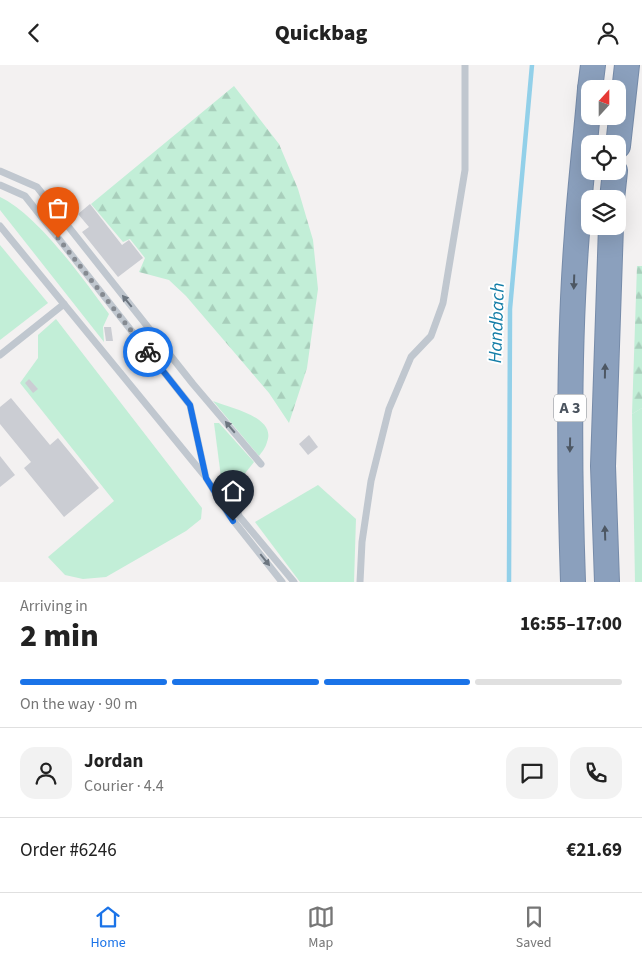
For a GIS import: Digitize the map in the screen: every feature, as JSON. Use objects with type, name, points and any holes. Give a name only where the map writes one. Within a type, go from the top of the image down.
[{"type":"highway","name":"A 3","points":[[591,80],[593,65]]},
{"type":"highway","points":[[619,135],[627,65]]},
{"type":"highway","name":"A 3","points":[[573,582],[569,463],[571,368],[576,234],[587,125]]},
{"type":"highway","name":"A 3","points":[[607,582],[603,466],[611,235]]},
{"type":"lane","points":[[360,582],[366,515],[384,426],[404,371],[411,357],[432,337],[443,303],[465,170],[465,65]]},
{"type":"lane","points":[[0,171],[37,187],[193,384],[262,464]]},
{"type":"lane","points":[[0,185],[25,196],[190,405],[206,478],[228,515],[282,582]]},
{"type":"lane","points":[[0,226],[206,478],[236,506],[239,516],[294,582]]},
{"type":"lane","points":[[0,355],[64,304]]},
{"type":"green space","points":[[234,86],[279,144],[298,189],[313,240],[318,289],[307,368],[289,423],[269,393],[186,296],[169,280],[139,272],[145,258],[130,239],[123,242],[91,204]]},
{"type":"green space","points":[[0,197],[30,218],[45,233],[74,267],[109,314],[103,327],[104,342],[0,210]]},
{"type":"green space","points":[[0,245],[48,303],[0,340]]},
{"type":"green space","points":[[637,266],[642,266],[642,408],[632,414]]},
{"type":"green space","points":[[56,319],[202,508],[201,519],[186,531],[106,577],[83,579],[65,575],[48,557],[114,501],[20,383],[38,358],[38,335]]},
{"type":"green space","points":[[213,401],[240,410],[259,420],[265,426],[268,433],[267,442],[259,456]]},
{"type":"green space","points":[[642,408],[642,582],[635,582],[632,414]]},
{"type":"green space","points":[[214,423],[219,423],[254,462],[235,486],[231,488],[222,485]]},
{"type":"green space","points":[[318,485],[356,519],[354,582],[300,582],[255,522]]},
{"type":"building","points":[[90,204],[122,245],[129,240],[143,258],[118,277],[82,232],[89,227],[78,214]]},
{"type":"building","points":[[104,327],[111,327],[113,341],[106,341]]},
{"type":"building","points":[[29,379],[38,389],[33,393],[25,383]]},
{"type":"building","points":[[11,398],[50,445],[58,438],[99,488],[64,517],[24,468],[31,462],[0,424],[0,407]]},
{"type":"building","points":[[309,435],[318,447],[308,455],[299,444]]},
{"type":"building","points":[[0,456],[15,475],[0,487]]},
{"type":"waterway","name":"Handbach","points":[[509,582],[510,309],[532,65]]},
{"type":"way so far","points":[[58,238],[148,352]]},
{"type":"route","points":[[148,352],[190,405],[206,478],[233,521]]}]
